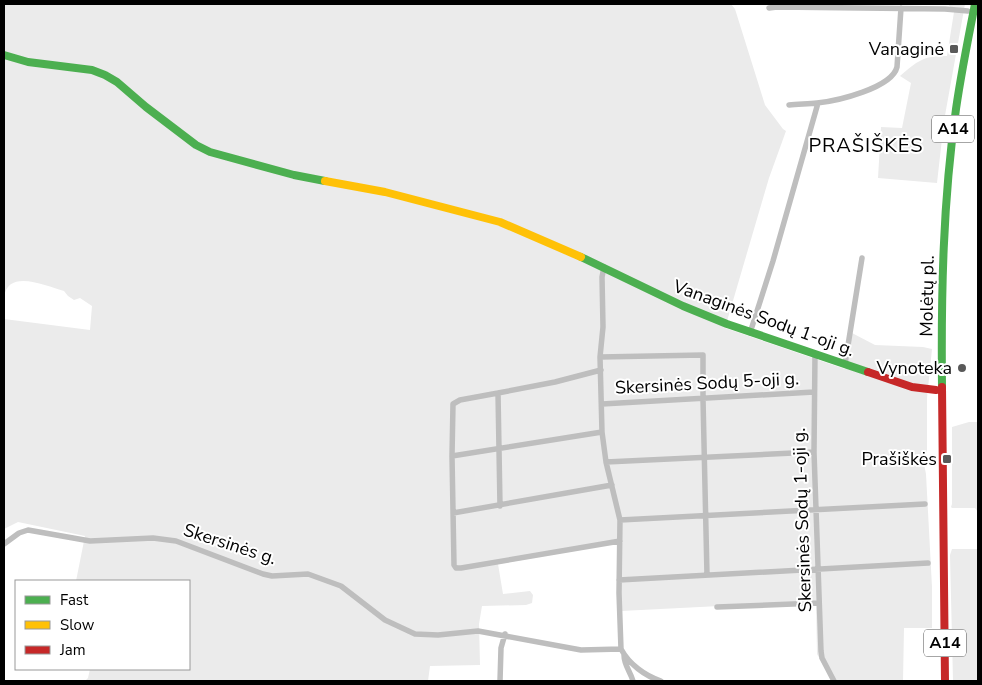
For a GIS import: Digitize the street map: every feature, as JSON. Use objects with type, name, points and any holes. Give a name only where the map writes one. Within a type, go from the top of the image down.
[{"type":"main road","name":"Molėtų pl.","points":[[940,681],[935,289],[939,205],[948,118],[973,8]]},
{"type":"main road","name":"Molėtų pl.","points":[[945,681],[941,330],[943,238],[954,122],[973,8]]},
{"type":"main road","name":"Vanaginės Sodų 1-oji g.","points":[[4,55],[28,62],[92,70],[105,75],[117,82],[196,145],[210,152],[294,175],[385,192],[500,222],[561,247],[683,306],[750,333],[912,387],[936,390]]},
{"type":"street","points":[[769,8],[777,6],[878,6],[901,8],[944,6],[973,8]]},
{"type":"street","points":[[789,105],[818,103],[872,89],[894,75],[897,67],[901,8]]},
{"type":"street","points":[[750,333],[773,261],[818,103]]},
{"type":"street","points":[[845,364],[862,258]]},
{"type":"street","points":[[604,267],[602,277],[603,327],[600,357],[602,432],[606,462],[620,520],[619,580],[623,652],[624,661],[632,681]]},
{"type":"street","name":"Skersinės Sodų 1-oji g.","points":[[815,354],[814,452],[818,603],[822,658],[834,681]]},
{"type":"street","points":[[600,357],[703,355],[708,575]]},
{"type":"street","points":[[601,370],[555,382],[460,400],[453,404],[454,565],[456,568],[620,541]]},
{"type":"street","name":"Skersinės Sodų 5-oji g.","points":[[602,404],[814,392]]},
{"type":"street","points":[[498,393],[500,506]]},
{"type":"street","points":[[452,456],[602,432]]},
{"type":"street","points":[[606,462],[814,452]]},
{"type":"street","points":[[453,513],[612,485]]},
{"type":"street","points":[[620,520],[707,517],[925,504]]},
{"type":"street","name":"Skersinės g.","points":[[4,544],[19,533],[28,530],[90,541],[153,538],[176,541],[263,574],[272,576],[308,574],[341,586],[385,620],[416,634],[438,635],[478,630],[581,650],[623,652]]},
{"type":"street","points":[[619,580],[928,563]]},
{"type":"street","points":[[717,606],[818,603]]},
{"type":"street","points":[[500,681],[501,648],[504,634]]},
{"type":"street","points":[[623,652],[645,675],[661,681]]},
{"type":"shaded area","points":[[4,4],[731,4],[735,9],[765,105],[786,131],[769,178],[725,328],[845,369],[852,333],[875,345],[932,349],[927,398],[927,450],[924,464],[932,587],[932,628],[904,628],[903,681],[832,681],[817,654],[816,601],[621,611],[621,543],[498,564],[503,594],[530,591],[533,595],[532,603],[526,605],[482,606],[479,624],[480,665],[430,666],[428,681],[85,681],[88,678],[90,670],[190,670],[190,580],[76,580],[85,536],[18,522],[4,529],[4,319],[90,330],[92,306],[80,298],[74,300],[64,291],[28,281],[12,284],[7,289],[4,298]]},
{"type":"shaded area","points":[[948,4],[965,4],[944,121],[937,183],[878,178],[881,127],[902,128],[911,83],[900,76],[921,60],[947,56],[954,12]]},
{"type":"shaded area","points":[[969,422],[978,422],[978,512],[975,508],[951,507],[952,427]]},
{"type":"shaded area","points":[[952,549],[978,549],[978,681],[953,681],[950,555]]},
{"type":"traffic: fast","points":[[942,387],[943,282],[948,178],[958,96],[975,4]]},
{"type":"traffic: fast","points":[[4,55],[28,62],[92,70],[105,75],[117,82],[196,145],[210,152],[294,175],[325,181]]},
{"type":"traffic: fast","points":[[581,257],[683,306],[727,324],[868,372]]},
{"type":"traffic: slow","points":[[325,181],[385,192],[500,222],[581,257]]},
{"type":"traffic: jam","points":[[868,372],[912,387],[936,390]]},
{"type":"traffic: jam","points":[[942,387],[945,681]]},
{"type":"place","name":"Vanaginė","points":[[954,49]]},
{"type":"place","name":"Vynoteka","points":[[962,368]]},
{"type":"place","name":"Prašiškės","points":[[947,459]]},
{"type":"district","name":"PRAŠIŠKĖS","points":[[866,145]]}]
